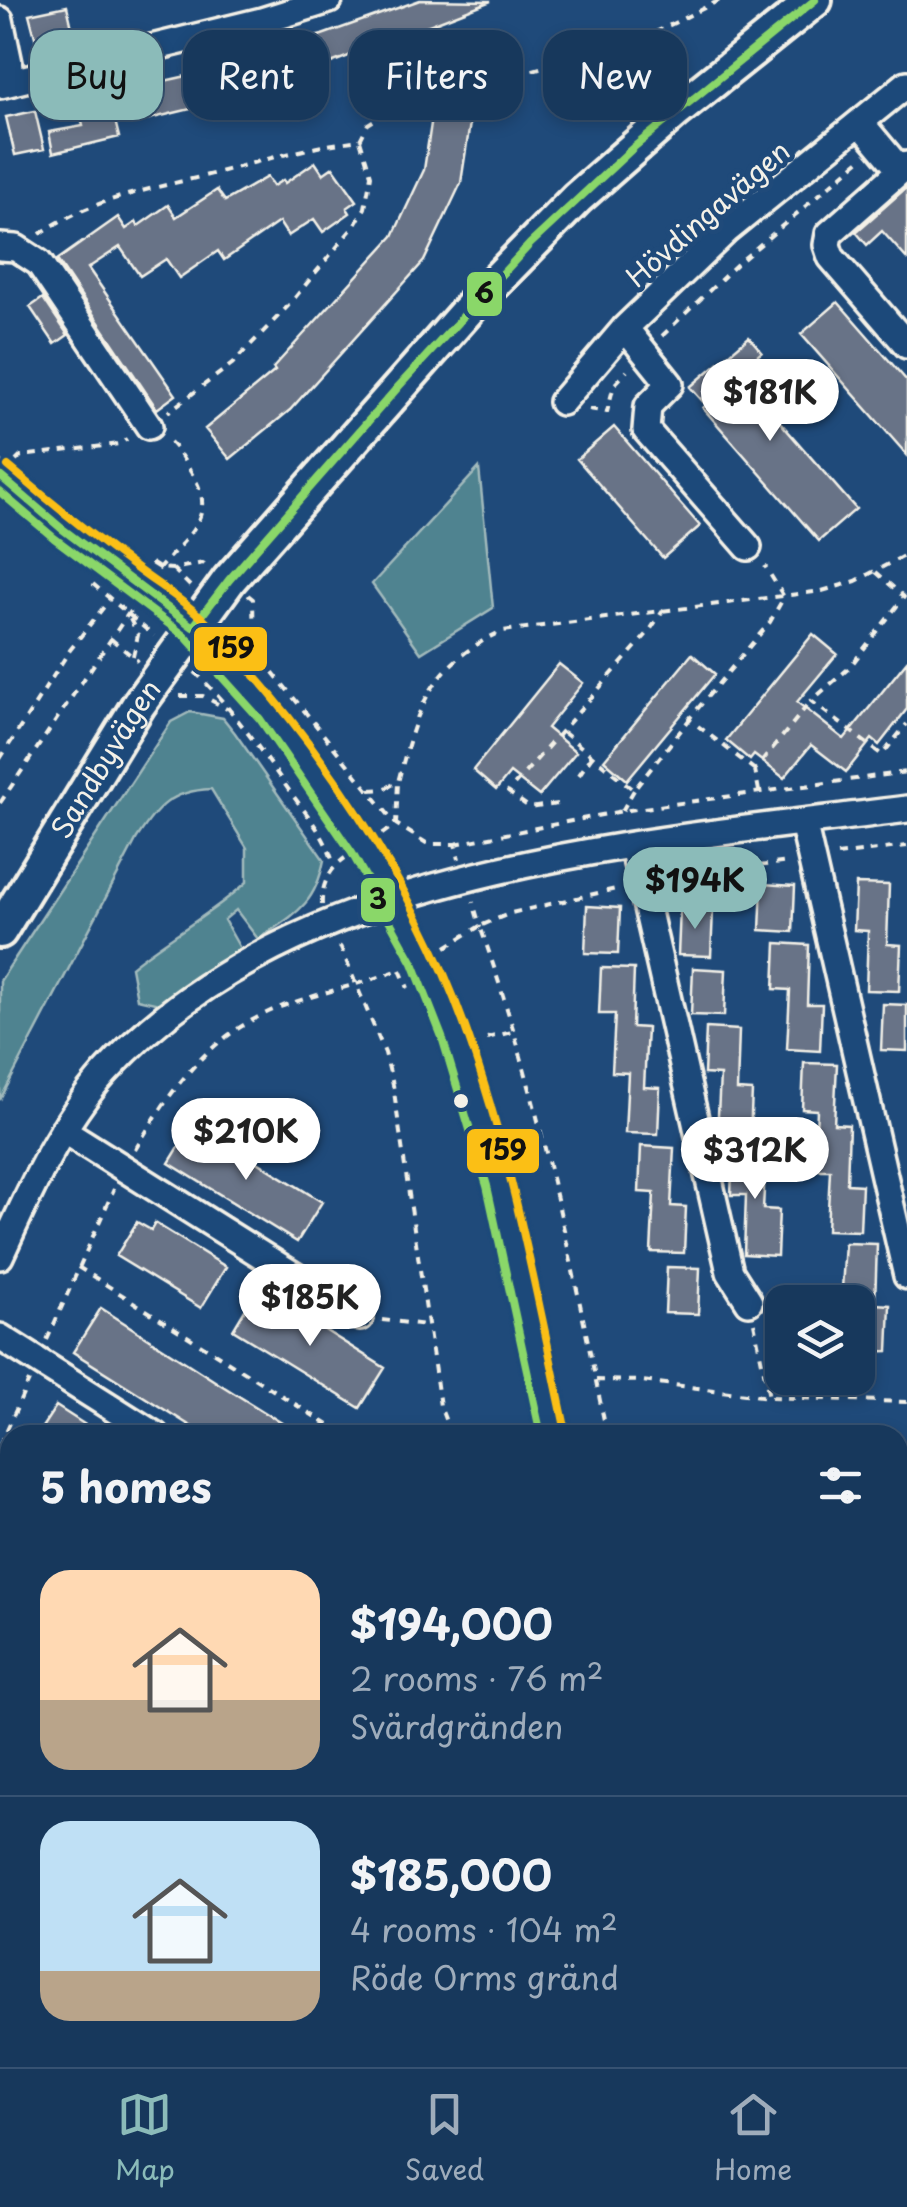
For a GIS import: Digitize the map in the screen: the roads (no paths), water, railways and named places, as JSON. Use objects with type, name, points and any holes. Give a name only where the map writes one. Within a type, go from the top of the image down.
[{"type":"main road","name":"Sandbyvägen","points":[[0,931],[139,704],[229,580],[474,303],[577,198],[675,112],[816,0]]},
{"type":"street","points":[[0,20],[6,84],[259,11],[329,0]]},
{"type":"street","name":"Hövdingavägen","points":[[562,402],[624,328],[728,230],[907,84]]},
{"type":"street","points":[[860,122],[904,168],[829,234],[827,245],[831,257],[907,345]]},
{"type":"street","points":[[11,249],[39,263],[149,426]]},
{"type":"street","points":[[624,328],[670,384],[648,406],[646,430],[748,547]]},
{"type":"street","points":[[8,468],[61,528],[194,626],[244,679],[363,846],[424,958],[454,1034],[499,1183],[552,1425]]},
{"type":"street","points":[[0,1256],[63,1130],[105,1073],[177,1007],[233,970],[330,924],[465,878],[632,846],[907,808]]},
{"type":"street","points":[[804,822],[907,1276]]},
{"type":"street","points":[[632,846],[730,1272],[749,1302]]},
{"type":"street","points":[[63,1130],[360,1318]]},
{"type":"street","points":[[0,1337],[139,1425]]}]
